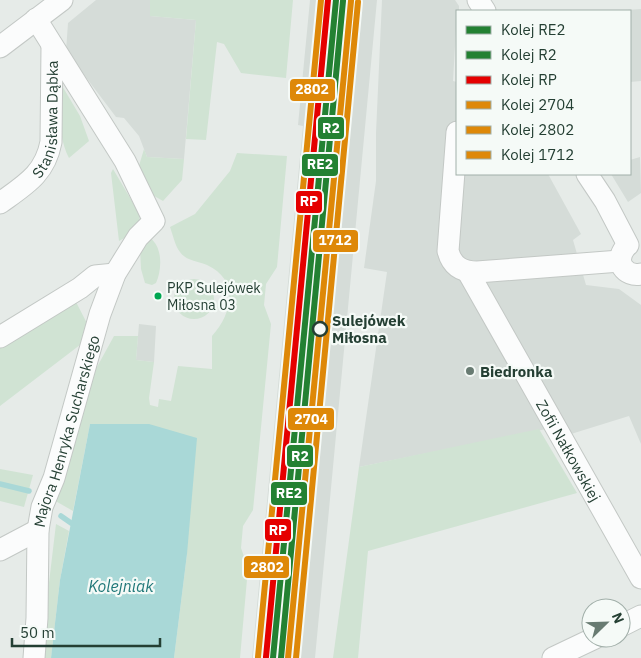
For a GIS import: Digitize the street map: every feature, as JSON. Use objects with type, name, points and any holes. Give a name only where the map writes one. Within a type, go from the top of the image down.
[{"type":"street","points":[[0,47],[62,0]]},
{"type":"street","name":"Stanisława Dąbka","points":[[0,203],[37,174],[44,165],[49,153],[51,142],[52,45],[36,20]]},
{"type":"street","name":"Majora Henryka Sucharskiego","points":[[34,658],[37,618],[38,530],[42,507],[54,478],[93,337],[116,274],[138,237],[154,221],[125,161],[52,45]]},
{"type":"street","name":"Zofii Nałkowskiej","points":[[456,145],[448,251],[454,264],[461,270],[468,272],[641,578]]},
{"type":"street","points":[[588,175],[605,201],[630,250]]},
{"type":"street","points":[[468,272],[630,250]]},
{"type":"street","points":[[630,250],[622,266],[625,271],[631,274],[641,274]]},
{"type":"street","points":[[0,338],[80,288],[95,276],[116,274]]},
{"type":"street","points":[[0,550],[6,545],[38,530]]},
{"type":"street","points":[[553,658],[581,645]]},
{"type":"shaded area","points":[[96,0],[150,0],[150,16],[196,20],[184,159],[147,157],[139,136],[124,118],[116,117],[66,51],[68,23]]},
{"type":"shaded area","points":[[310,0],[377,0],[315,658],[252,658],[303,126],[298,125]]},
{"type":"shaded area","points":[[382,0],[455,0],[459,6],[459,10],[456,10],[453,81],[456,82],[456,175],[549,175],[581,234],[573,240],[586,285],[619,289],[641,305],[641,444],[629,416],[571,434],[566,425],[359,467],[387,272],[364,268],[376,181],[376,133]]},
{"type":"shaded area","points":[[641,9],[641,81],[631,82],[631,10],[626,10]]},
{"type":"shaded area","points":[[640,157],[641,193],[628,202],[612,175],[631,175],[631,160]]},
{"type":"shaded area","points":[[139,324],[156,326],[154,362],[136,360]]},
{"type":"green space","points":[[150,0],[293,0],[286,78],[241,73],[224,44],[217,42],[206,140],[186,139],[196,20],[150,16]]},
{"type":"green space","points":[[61,84],[80,116],[89,141],[69,158],[63,142],[60,122],[59,102]]},
{"type":"green space","points":[[144,149],[147,157],[184,159],[182,180],[163,201],[149,193],[138,169]]},
{"type":"green space","points":[[237,153],[287,156],[277,267],[266,284],[264,305],[271,324],[253,510],[243,526],[241,548],[248,568],[240,658],[174,658],[187,554],[90,424],[73,511],[52,499],[92,376],[114,336],[138,336],[136,360],[154,362],[149,398],[150,405],[158,407],[159,399],[171,401],[178,366],[212,369],[212,336],[219,327],[228,308],[228,288],[225,279],[218,271],[189,259],[178,250],[170,227],[195,214],[230,171]]},
{"type":"green space","points":[[113,169],[139,213],[141,229],[119,241],[111,173]]},
{"type":"green space","points":[[150,238],[157,247],[160,259],[158,278],[156,283],[152,285],[145,283],[141,269],[140,248]]},
{"type":"green space","points":[[194,279],[208,285],[214,299],[208,313],[194,319],[180,313],[174,299],[180,285]]},
{"type":"green space","points":[[76,302],[93,335],[0,406],[0,347]]},
{"type":"green space","points":[[539,429],[577,493],[368,551],[358,658],[333,658],[359,467]]},
{"type":"green space","points":[[0,469],[33,475],[24,507],[0,501]]},
{"type":"green space","points":[[56,524],[69,531],[60,580],[51,658],[40,658]]},
{"type":"water","name":"Kolejniak","points":[[90,424],[149,424],[197,438],[187,554],[174,658],[51,658],[60,580]]},
{"type":"waterway","points":[[0,484],[29,491]]},
{"type":"waterway","points":[[61,516],[71,523]]},
{"type":"rail line","name":"2802","points":[[258,657],[321,0]]},
{"type":"rail line","name":"RP","points":[[266,657],[328,0]]},
{"type":"rail line","name":"RE2","points":[[273,658],[336,0]]},
{"type":"rail line","name":"R2","points":[[281,658],[343,1]]},
{"type":"rail line","name":"2704","points":[[288,658],[351,1]]},
{"type":"rail line","name":"1712","points":[[296,658],[358,2]]},
{"type":"place","name":"PKP Sulejówek Miłosna 03","points":[[158,296]]},
{"type":"place","name":"Sulejówek Miłosna","points":[[320,329]]},
{"type":"place","name":"Biedronka","points":[[470,371]]}]
